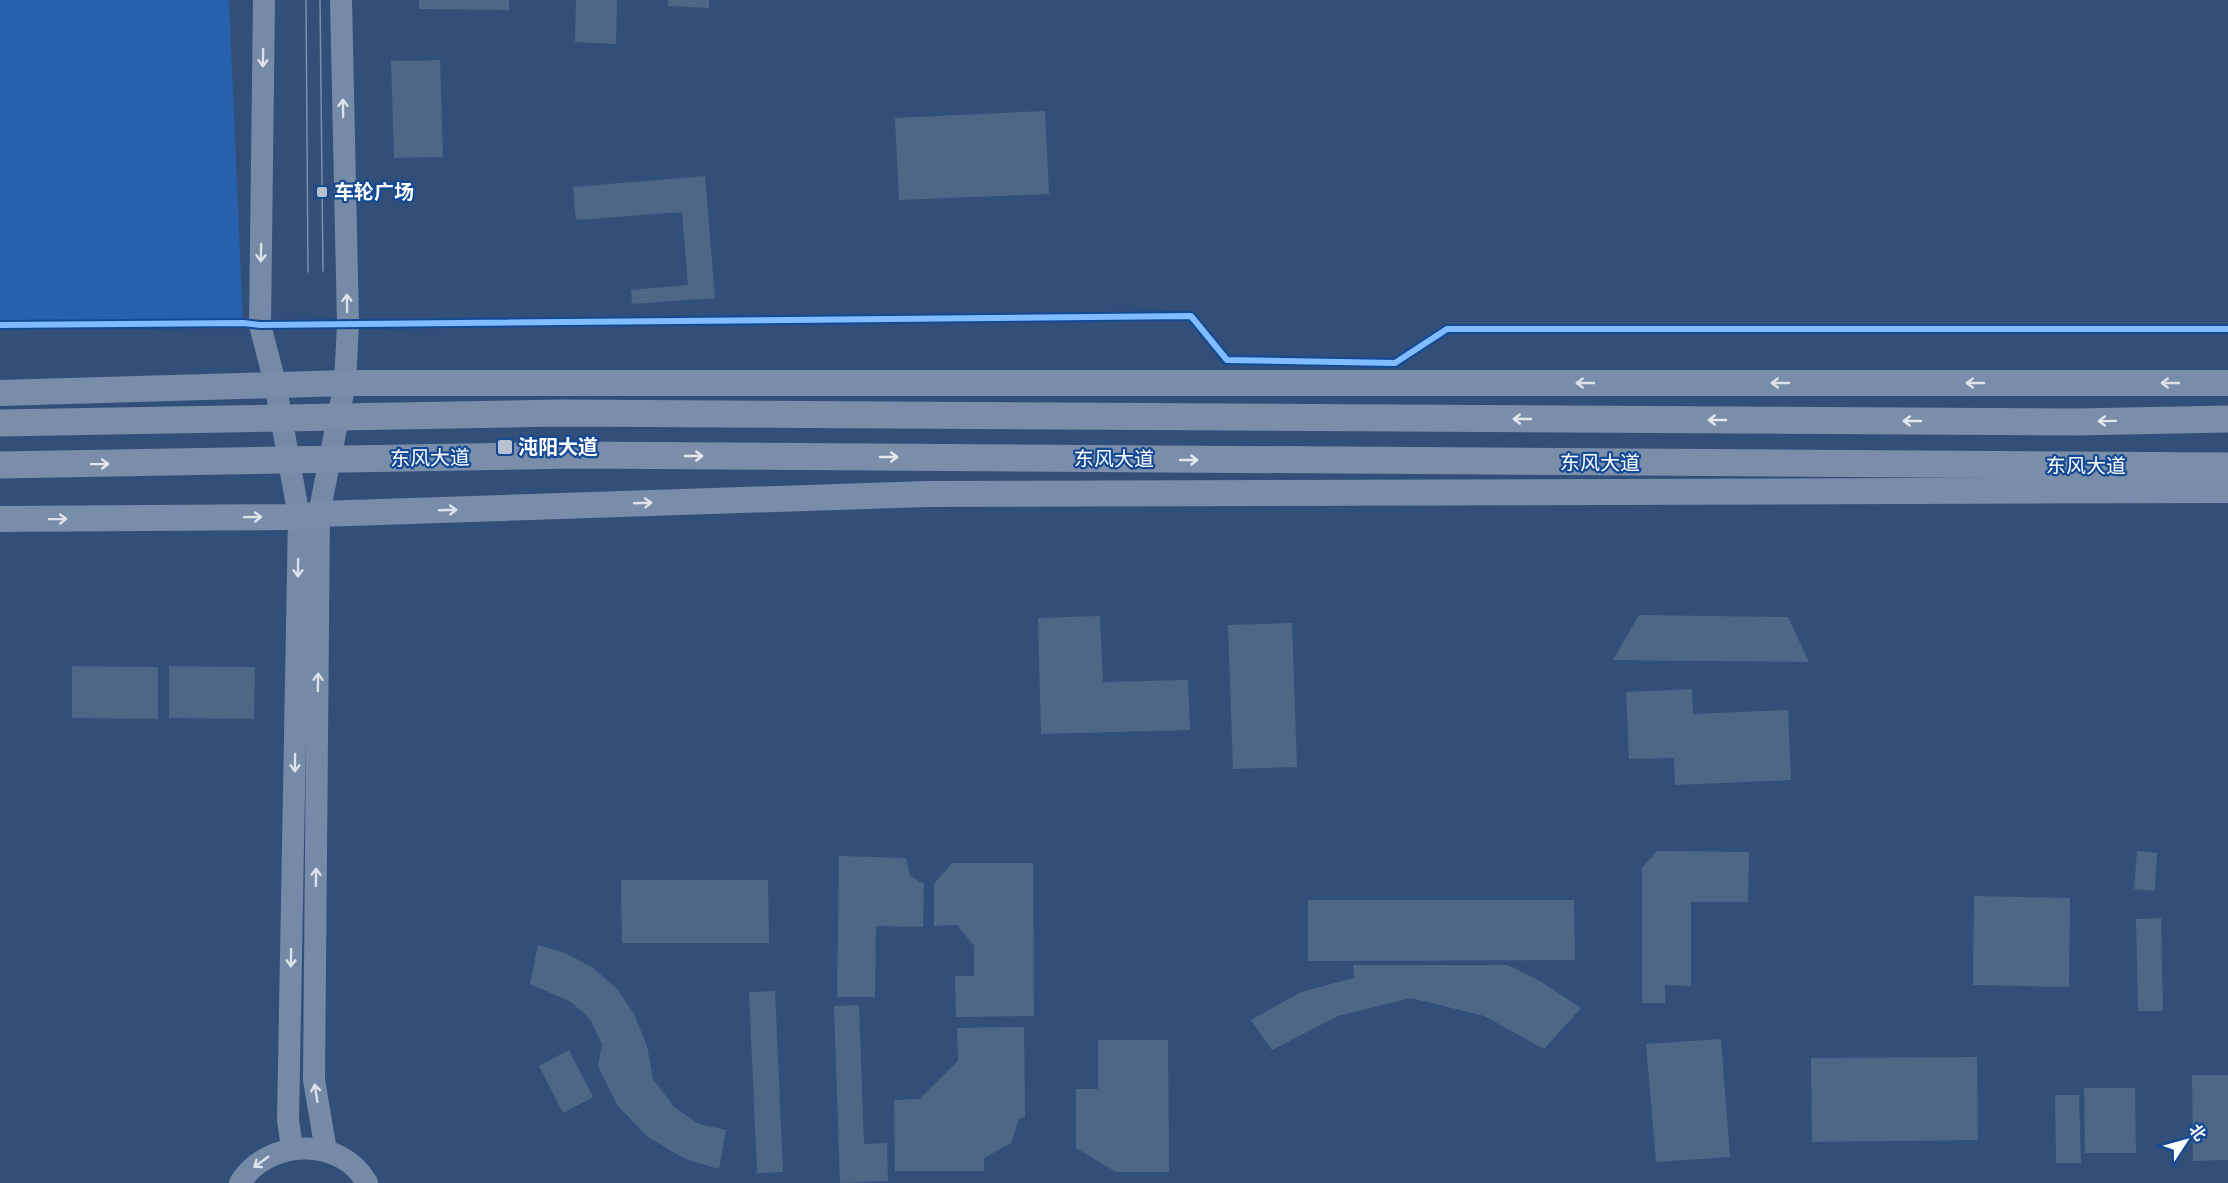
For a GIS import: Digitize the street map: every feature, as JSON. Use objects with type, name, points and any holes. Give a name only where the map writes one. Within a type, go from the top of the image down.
[{"type":"highway","points":[[0,423],[561,413],[2064,422],[2228,419]]},
{"type":"highway","name":"东风大道","points":[[0,465],[578,455],[2228,466]]},
{"type":"main road","points":[[264,0],[260,325],[309,515],[314,1080],[326,1151]]},
{"type":"main road","points":[[292,1148],[288,1120],[309,515],[345,383],[348,324],[340,0]]},
{"type":"main road","points":[[0,393],[275,383],[2228,383]]},
{"type":"main road","points":[[0,519],[309,515],[927,494],[2228,490]]},
{"type":"main road","points":[[240,1183],[246,1173],[267,1156],[292,1148],[326,1151],[347,1162],[367,1183]]},
{"type":"shaded area","points":[[0,0],[229,0],[243,323],[0,325]]},
{"type":"building","points":[[419,0],[509,0],[509,10],[419,9]]},
{"type":"building","points":[[576,0],[617,0],[616,44],[575,42]]},
{"type":"building","points":[[668,0],[709,0],[709,8],[668,6]]},
{"type":"building","points":[[440,60],[443,157],[394,158],[391,61]]},
{"type":"building","points":[[1045,111],[1049,194],[899,200],[895,118]]},
{"type":"building","points":[[705,176],[715,298],[632,304],[631,290],[688,285],[682,212],[576,220],[573,187]]},
{"type":"building","points":[[1639,615],[1788,617],[1809,662],[1613,660]]},
{"type":"building","points":[[1100,616],[1103,682],[1188,680],[1190,730],[1041,734],[1038,618]]},
{"type":"building","points":[[1292,623],[1297,767],[1233,769],[1228,625]]},
{"type":"building","points":[[72,666],[158,667],[158,719],[72,718]]},
{"type":"building","points":[[169,666],[255,667],[254,719],[169,718]]},
{"type":"building","points":[[1692,689],[1693,714],[1788,710],[1791,780],[1675,785],[1674,758],[1629,759],[1626,692]]},
{"type":"building","points":[[1657,851],[1749,852],[1748,902],[1691,902],[1691,986],[1665,985],[1665,1003],[1642,1003],[1642,868]]},
{"type":"building","points":[[2137,851],[2157,853],[2155,891],[2134,889]]},
{"type":"building","points":[[839,856],[906,858],[910,876],[924,884],[923,927],[876,926],[875,997],[837,997]]},
{"type":"building","points":[[952,863],[1033,863],[1034,1016],[956,1017],[955,976],[974,976],[974,946],[957,925],[934,926],[934,884]]},
{"type":"building","points":[[621,880],[768,880],[769,943],[622,943]]},
{"type":"building","points":[[1974,896],[2070,898],[2069,987],[1973,985]]},
{"type":"building","points":[[1308,900],[1574,900],[1575,960],[1308,961]]},
{"type":"building","points":[[2161,918],[2163,1011],[2138,1011],[2136,919]]},
{"type":"building","points":[[538,945],[565,953],[592,967],[617,989],[634,1014],[647,1046],[653,1079],[674,1107],[699,1124],[726,1130],[719,1169],[685,1159],[648,1137],[618,1106],[598,1066],[602,1044],[590,1019],[571,1002],[530,984]]},
{"type":"building","points":[[1353,965],[1508,965],[1540,981],[1581,1008],[1544,1049],[1484,1016],[1411,998],[1338,1016],[1272,1050],[1251,1020],[1301,992],[1354,978]]},
{"type":"building","points":[[775,991],[783,1172],[757,1173],[749,992]]},
{"type":"building","points":[[859,1005],[864,1144],[887,1143],[888,1181],[840,1183],[834,1006]]},
{"type":"building","points":[[1024,1027],[1025,1117],[1019,1119],[1011,1143],[984,1158],[984,1171],[895,1171],[894,1100],[919,1099],[958,1061],[957,1028]]},
{"type":"building","points":[[1721,1039],[1730,1157],[1656,1162],[1646,1044]]},
{"type":"building","points":[[1098,1040],[1168,1040],[1169,1172],[1116,1172],[1076,1148],[1076,1089],[1098,1089]]},
{"type":"building","points":[[569,1050],[593,1097],[563,1113],[539,1066]]},
{"type":"building","points":[[1977,1057],[1978,1140],[1812,1142],[1811,1058]]},
{"type":"building","points":[[2192,1075],[2228,1075],[2228,1160],[2193,1161]]},
{"type":"building","points":[[2084,1088],[2135,1088],[2136,1153],[2085,1153]]},
{"type":"building","points":[[2055,1095],[2079,1095],[2081,1163],[2056,1163]]},
{"type":"tram line","points":[[306,0],[308,272]]},
{"type":"tram line","points":[[320,0],[323,271]]},
{"type":"cycle path","points":[[0,325],[243,323],[260,325],[1191,316],[1227,360],[1395,363],[1447,329],[2228,329]]},
{"type":"place","name":"车轮广场","points":[[322,192]]},
{"type":"place","name":"沌阳大道","points":[[505,447]]}]
